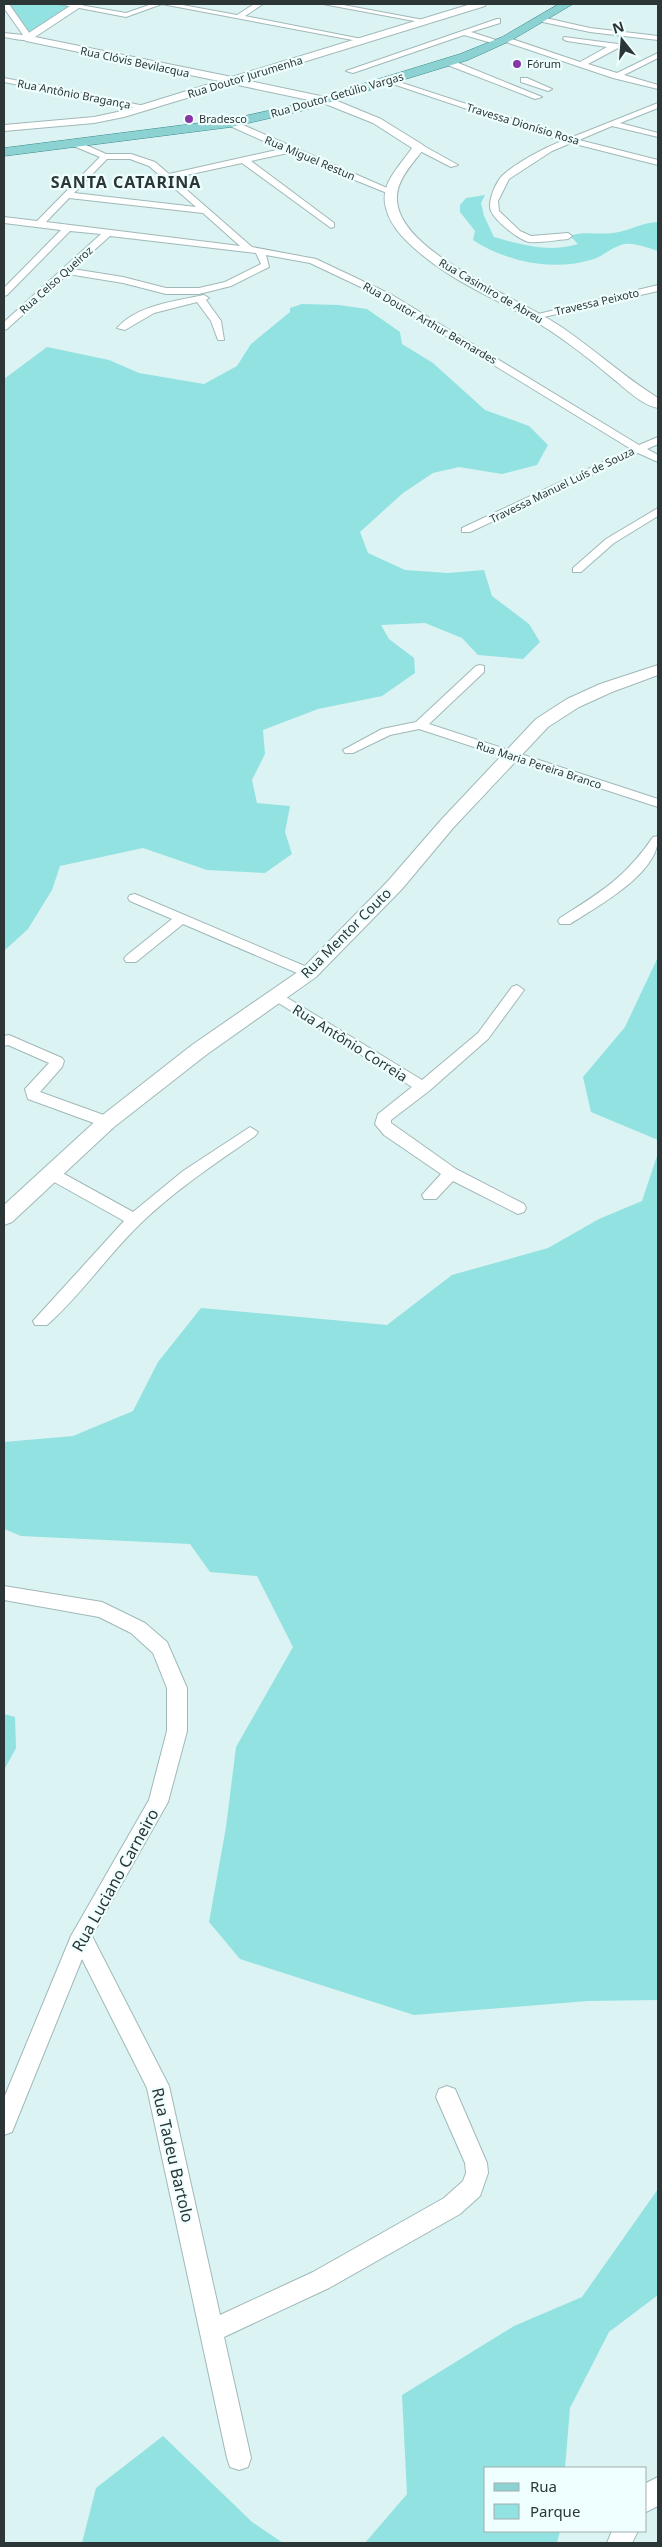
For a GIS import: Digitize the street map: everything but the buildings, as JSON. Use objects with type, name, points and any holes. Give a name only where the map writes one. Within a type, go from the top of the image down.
[{"type":"main road","name":"Rua Doutor Getúlio Vargas","points":[[4,152],[231,123],[326,100],[464,57],[501,41],[567,4]]},
{"type":"street","points":[[5,4],[27,38],[78,5]]},
{"type":"street","points":[[63,4],[78,5],[126,15],[159,4]]},
{"type":"street","points":[[166,4],[363,40]]},
{"type":"street","points":[[238,17],[259,4]]},
{"type":"street","points":[[327,4],[425,21]]},
{"type":"street","name":"Rua Doutor Jurumenha","points":[[4,128],[94,120],[145,108],[481,4]]},
{"type":"street","points":[[541,20],[590,30],[658,38]]},
{"type":"street","points":[[350,71],[497,21]]},
{"type":"street","points":[[466,33],[501,41],[658,87]]},
{"type":"street","name":"Rua Clóvis Bevilacqua","points":[[4,35],[27,38],[231,82],[326,100]]},
{"type":"street","points":[[567,39],[614,46],[581,65]]},
{"type":"street","points":[[616,76],[658,55]]},
{"type":"street","points":[[464,57],[476,62]]},
{"type":"street","points":[[448,62],[538,97]]},
{"type":"street","points":[[513,76],[548,89]]},
{"type":"street","name":"Rua Antônio Bragança","points":[[4,80],[145,108]]},
{"type":"street","name":"Travessa Dionísio Rosa","points":[[390,80],[550,136],[658,163]]},
{"type":"street","points":[[326,100],[377,121],[419,147],[454,165]]},
{"type":"street","points":[[568,236],[537,239],[522,236],[503,220],[495,210],[494,201],[505,178],[549,149],[658,105]]},
{"type":"street","name":"Rua Miguel Restun","points":[[231,123],[289,150],[390,191]]},
{"type":"street","points":[[612,124],[658,135]]},
{"type":"street","points":[[68,271],[122,280],[166,291],[198,291],[228,284],[266,265],[255,250],[206,211],[167,176],[143,159],[131,156],[105,156],[74,143]]},
{"type":"street","points":[[390,191],[395,178],[419,147]]},
{"type":"street","points":[[167,176],[289,150]]},
{"type":"street","points":[[40,224],[105,156]]},
{"type":"street","points":[[244,160],[331,225]]},
{"type":"street","name":"Rua Casimiro de Abreu","points":[[390,191],[392,211],[400,226],[433,257],[462,277],[535,316],[576,343],[658,404]]},
{"type":"street","points":[[69,194],[206,211]]},
{"type":"street","name":"Rua Doutor Arthur Bernardes","points":[[4,220],[255,250],[313,261],[389,297],[638,449],[658,458]]},
{"type":"street","points":[[4,293],[68,228]]},
{"type":"street","name":"Rua Celso Queiroz","points":[[4,328],[18,299],[68,271],[108,233]]},
{"type":"street","points":[[122,328],[134,318],[156,309],[220,295],[228,284]]},
{"type":"street","name":"Travessa Peixoto","points":[[535,316],[658,288]]},
{"type":"street","points":[[200,299],[216,321],[221,338]]},
{"type":"street","name":"Travessa Manuel Luís de Souza","points":[[466,530],[658,440]]},
{"type":"street","points":[[577,570],[610,541],[658,511]]},
{"type":"street","points":[[349,750],[386,732],[420,725],[480,669]]},
{"type":"street","name":"Rua Mentor Couto","points":[[4,1217],[107,1122],[199,1050],[309,972],[390,891],[447,824],[542,723],[574,703],[606,688],[658,670]]},
{"type":"street","name":"Rua Maria Pereira Branco","points":[[420,725],[658,803]]},
{"type":"street","points":[[564,920],[619,886],[643,862],[658,840]]},
{"type":"street","points":[[135,898],[309,972]]},
{"type":"street","points":[[131,959],[182,918]]},
{"type":"street","name":"Rua Antônio Correia","points":[[517,990],[483,1036],[424,1088],[388,1113],[383,1118],[383,1124],[389,1131],[451,1173],[518,1208]]},
{"type":"street","name":"Rua Antônio Correia","points":[[276,997],[424,1088]]},
{"type":"street","points":[[4,1041],[9,1040],[57,1061],[57,1064],[32,1089],[32,1095],[107,1122]]},
{"type":"street","points":[[41,1321],[58,1306],[134,1220],[189,1175],[250,1132]]},
{"type":"street","points":[[430,1195],[451,1173]]},
{"type":"street","points":[[52,1174],[134,1220]]},
{"type":"street","name":"Rua Luciano Carneiro","points":[[4,1593],[102,1610],[138,1628],[160,1648],[177,1688],[177,1731],[158,1802],[81,1936],[4,2124]]},
{"type":"street","name":"Rua Tadeu Bartolo","points":[[81,1936],[158,2086],[213,2330],[239,2458]]},
{"type":"street","points":[[213,2330],[321,2280],[452,2206],[472,2188],[477,2173],[476,2163],[447,2096]]},
{"type":"street","points":[[647,2499],[658,2489]]},
{"type":"street","points":[[619,2543],[625,2532]]},
{"type":"green space","points":[[4,4],[64,4],[74,6],[26,36]]},
{"type":"green space","points":[[485,195],[481,203],[484,216],[494,237],[536,247],[567,247],[578,244],[570,236],[586,233],[613,233],[647,223],[658,222],[658,251],[640,245],[625,244],[597,258],[578,263],[547,265],[515,259],[486,248],[473,240],[475,231],[460,212],[460,205],[466,198]]},
{"type":"green space","points":[[302,304],[339,305],[367,309],[400,332],[402,344],[433,363],[485,410],[529,426],[548,445],[537,465],[502,474],[459,467],[433,473],[403,493],[360,532],[368,553],[405,570],[448,573],[484,570],[492,596],[529,624],[540,642],[523,659],[478,655],[462,638],[425,623],[381,625],[389,639],[414,658],[415,673],[382,696],[318,709],[263,730],[265,754],[252,780],[257,803],[290,806],[285,832],[292,854],[265,873],[207,870],[143,848],[60,866],[52,890],[28,929],[4,951],[4,379],[47,347],[109,360],[139,373],[204,384],[237,366],[251,344],[290,312],[290,308]]},
{"type":"green space","points":[[658,957],[658,1140],[591,1112],[583,1077],[625,1027]]},
{"type":"green space","points":[[658,1153],[658,2000],[588,2001],[414,2015],[240,1959],[209,1922],[226,1827],[236,1747],[293,1647],[257,1576],[210,1572],[190,1544],[21,1536],[4,1529],[4,1442],[73,1436],[133,1411],[158,1362],[201,1308],[387,1325],[452,1275],[548,1248],[599,1219],[642,1201]]},
{"type":"green space","points":[[4,1714],[15,1717],[16,1748],[4,1770]]},
{"type":"green space","points":[[658,2189],[658,2295],[609,2332],[570,2408],[565,2467],[484,2467],[484,2532],[560,2532],[557,2543],[365,2543],[407,2494],[402,2395],[514,2326],[582,2297]]},
{"type":"green space","points":[[163,2436],[252,2522],[283,2543],[82,2543],[96,2488]]},
{"type":"place","name":"Fórum","points":[[517,64]]},
{"type":"place","name":"Bradesco","points":[[189,119]]},
{"type":"district","name":"SANTA CATARINA","points":[[126,182]]}]
